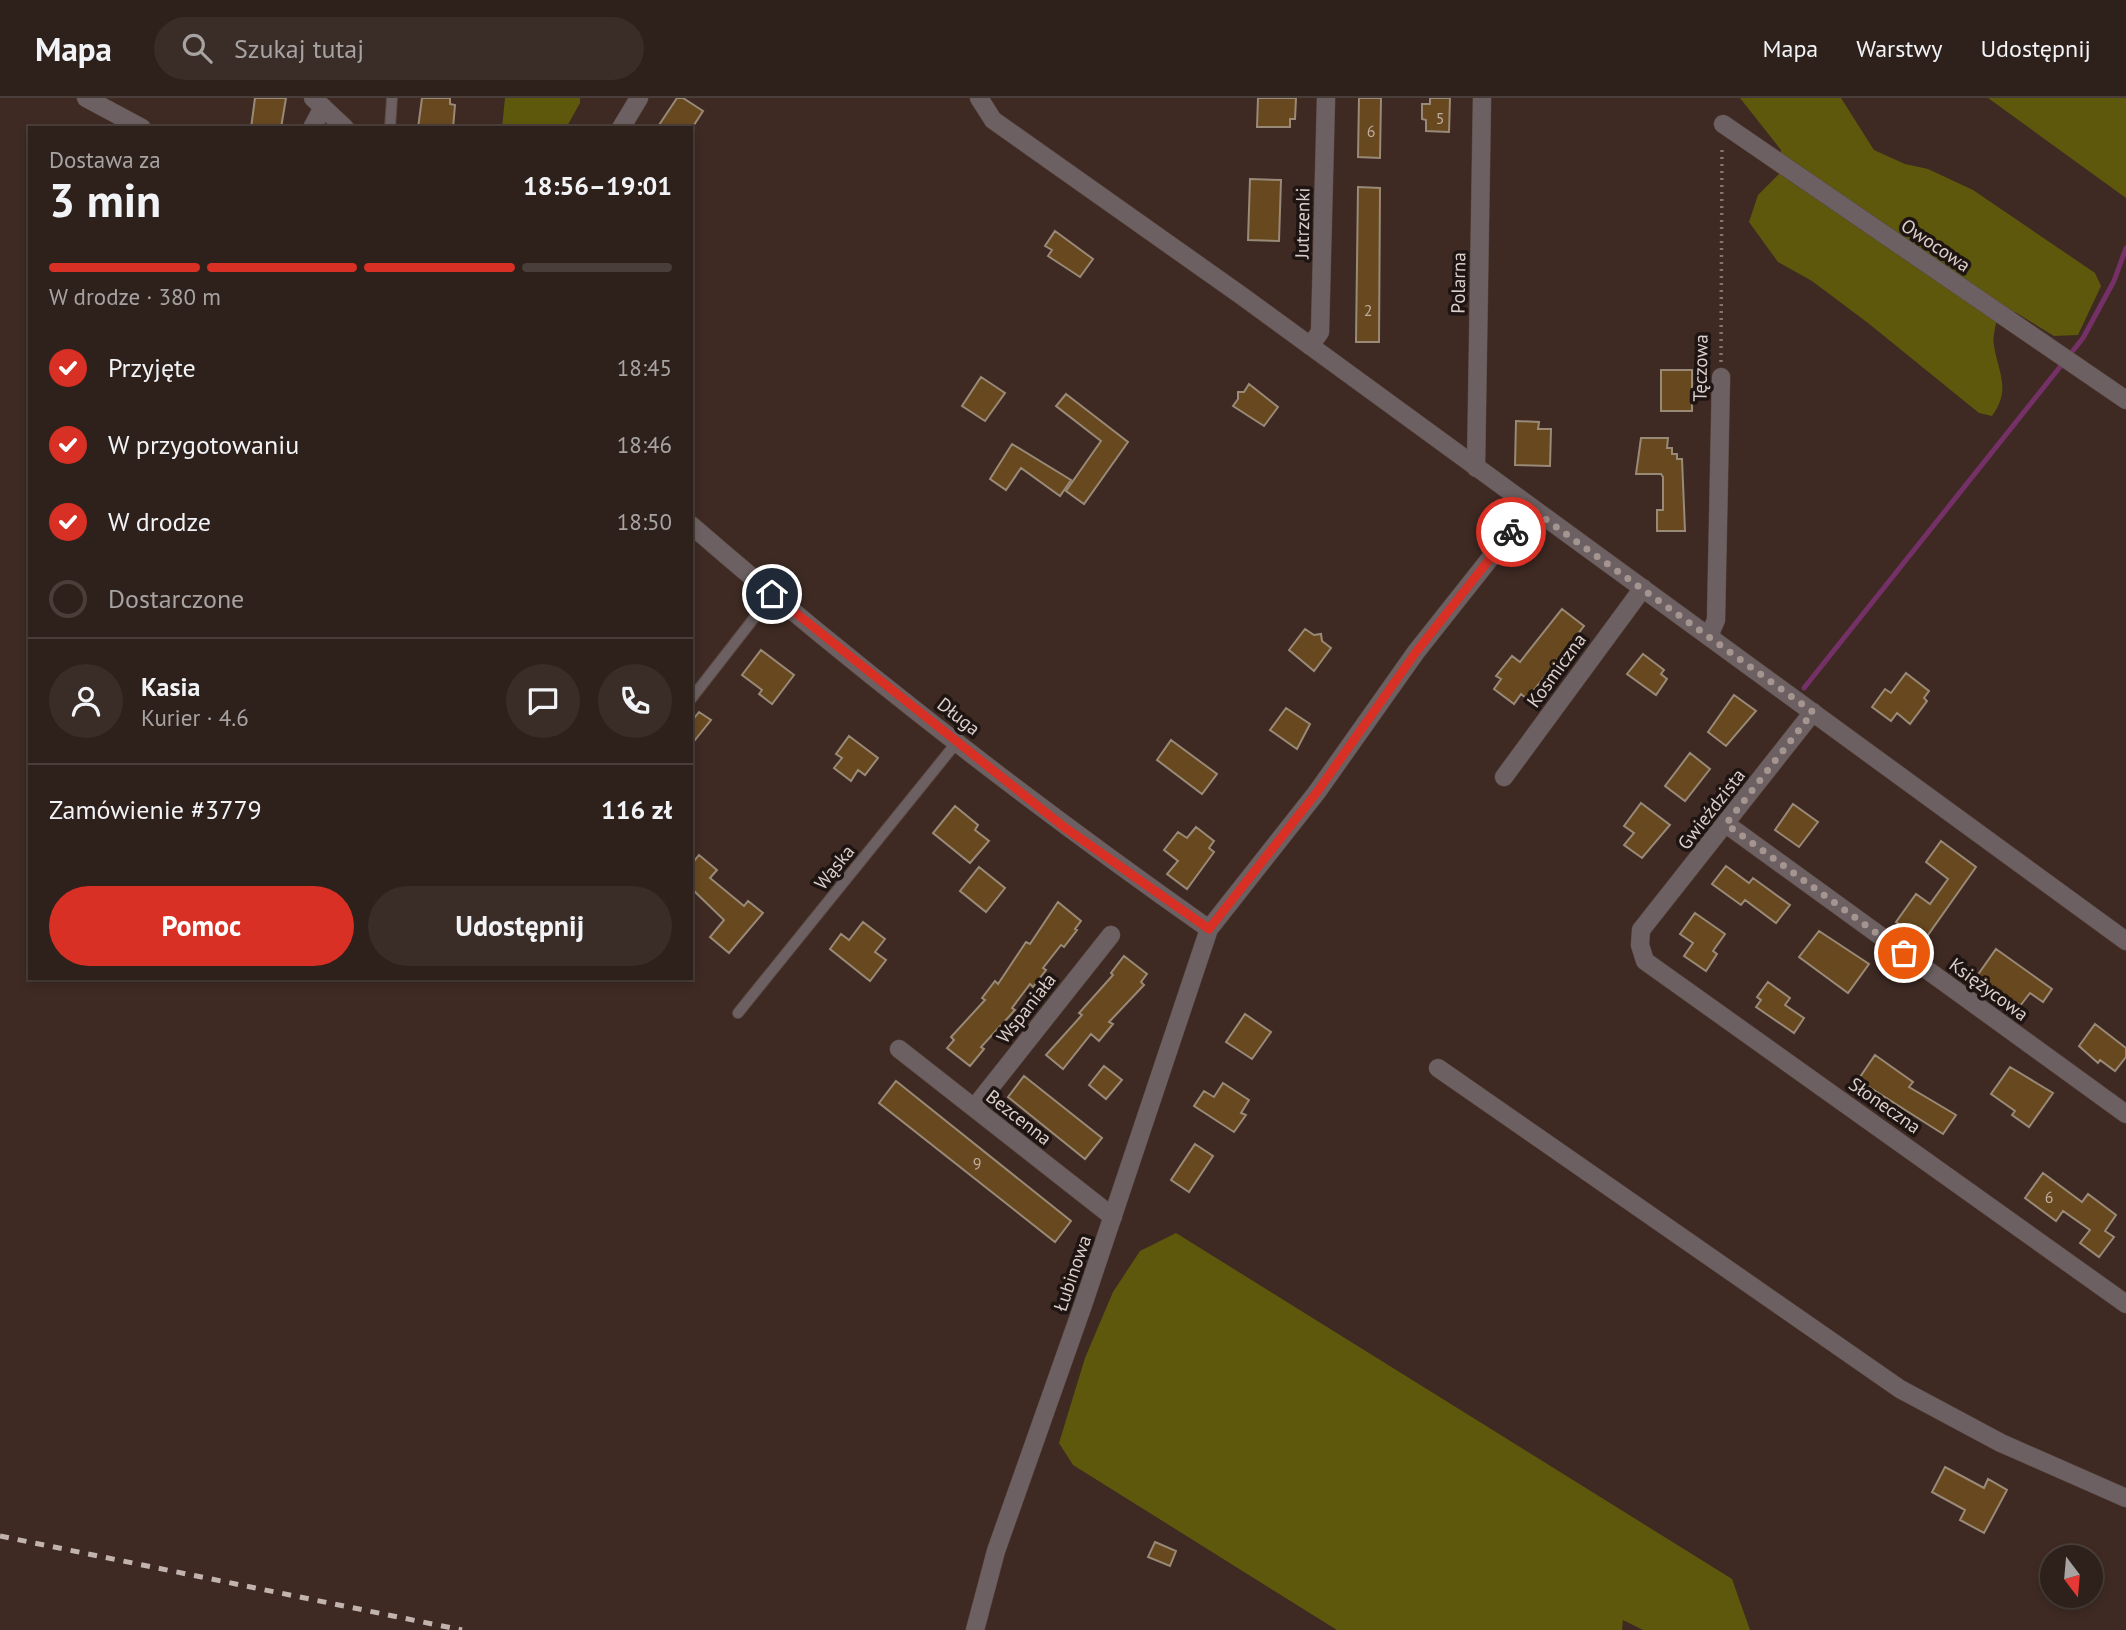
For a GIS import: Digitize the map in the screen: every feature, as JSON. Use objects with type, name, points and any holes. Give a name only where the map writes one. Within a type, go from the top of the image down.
[{"type":"street","points":[[86,98],[138,126]]},
{"type":"street","points":[[622,126],[639,98]]},
{"type":"street","points":[[979,98],[993,120],[1310,346],[2126,941]]},
{"type":"street","name":"Jutrzenki","points":[[1310,346],[1320,332],[1326,98]]},
{"type":"street","name":"Polarna","points":[[1476,468],[1482,98]]},
{"type":"street","points":[[312,126],[318,102]]},
{"type":"street","points":[[318,102],[343,126]]},
{"type":"street","name":"Owocowa","points":[[1723,124],[2126,400]]},
{"type":"street","name":"Tęczowa","points":[[1709,636],[1716,620],[1721,377]]},
{"type":"street","name":"Łubinowa","points":[[975,1630],[996,1551],[1113,1217],[1209,929],[1317,792],[1416,652],[1530,508]]},
{"type":"street","name":"Długa","points":[[693,527],[772,594],[1064,827],[1209,929]]},
{"type":"street","name":"Kosmiczna","points":[[1504,777],[1643,588]]},
{"type":"street","name":"Gwieździsta","points":[[1641,930],[1813,712]]},
{"type":"street","name":"Księżycowa","points":[[1726,824],[2126,1114]]},
{"type":"street","name":"Słoneczna","points":[[1641,930],[1640,945],[1645,961],[2126,1304]]},
{"type":"street","name":"Wspaniała","points":[[974,1108],[1111,935]]},
{"type":"street","name":"Bezcenna","points":[[899,1049],[1113,1217]]},
{"type":"street","points":[[1438,1068],[1900,1389],[2001,1443],[2126,1497]]},
{"type":"lane","points":[[390,126],[392,98]]},
{"type":"lane","points":[[693,696],[772,594]]},
{"type":"lane","name":"Wąska","points":[[738,1013],[957,742]]},
{"type":"path","name":"Tęczowa","points":[[1721,377],[1723,124]]},
{"type":"shaded area","points":[[505,98],[580,98],[567,126],[502,126]]},
{"type":"shaded area","points":[[1740,98],[1841,98],[1874,150],[1905,164],[1928,169],[1973,190],[2095,273],[2101,286],[2078,335],[2054,336],[2015,312],[1997,317],[1994,343],[2002,382],[2001,398],[1992,416],[1979,413],[1868,323],[1812,281],[1778,262],[1749,222],[1758,195],[1779,174],[1781,150]]},
{"type":"shaded area","points":[[1988,98],[2126,98],[2126,198]]},
{"type":"shaded area","points":[[1176,1233],[1732,1579],[1750,1630],[1643,1630],[1623,1620],[1622,1630],[1337,1630],[1073,1465],[1059,1443],[1085,1358],[1113,1292],[1140,1251]]},
{"type":"building","points":[[255,98],[286,98],[281,126],[251,126]]},
{"type":"building","points":[[422,98],[450,98],[450,104],[455,105],[453,126],[418,126]]},
{"type":"building","points":[[677,98],[683,98],[703,111],[693,126],[658,126]]},
{"type":"building","points":[[1258,98],[1296,98],[1295,119],[1290,119],[1290,127],[1257,127]]},
{"type":"building","points":[[1359,98],[1381,98],[1380,158],[1358,157]]},
{"type":"building","points":[[1430,98],[1450,98],[1449,132],[1426,131],[1426,120],[1422,119],[1422,104],[1430,104]]},
{"type":"building","points":[[1250,179],[1281,180],[1279,241],[1248,240]]},
{"type":"building","points":[[1358,187],[1380,188],[1379,342],[1356,342]]},
{"type":"building","points":[[1055,231],[1093,259],[1080,277],[1048,256],[1052,250],[1045,246]]},
{"type":"building","points":[[1661,370],[1692,370],[1692,411],[1661,411]]},
{"type":"building","points":[[981,377],[1005,393],[985,421],[962,406]]},
{"type":"building","points":[[1249,384],[1278,407],[1264,426],[1233,406],[1238,399],[1238,392],[1244,392]]},
{"type":"building","points":[[1066,394],[1128,442],[1084,504],[1066,491],[1101,441],[1056,406]]},
{"type":"building","points":[[1516,421],[1539,422],[1538,429],[1551,429],[1550,466],[1515,465]]},
{"type":"building","points":[[1641,438],[1668,438],[1667,448],[1672,448],[1672,454],[1677,454],[1677,459],[1682,459],[1685,531],[1657,531],[1657,510],[1663,510],[1663,477],[1661,474],[1636,474]]},
{"type":"building","points":[[1012,444],[1071,480],[1060,496],[1021,468],[1006,490],[990,479]]},
{"type":"building","points":[[1562,609],[1584,626],[1527,699],[1521,694],[1514,704],[1494,689],[1501,679],[1496,676],[1512,656],[1520,662]]},
{"type":"building","points":[[1305,629],[1314,635],[1321,634],[1322,641],[1331,648],[1314,671],[1289,650]]},
{"type":"building","points":[[761,650],[794,675],[772,704],[759,694],[762,690],[742,675]]},
{"type":"building","points":[[1643,654],[1664,670],[1661,674],[1667,679],[1656,695],[1627,674]]},
{"type":"building","points":[[1906,673],[1929,691],[1924,698],[1927,701],[1910,724],[1897,713],[1891,721],[1872,707],[1885,689],[1891,693]]},
{"type":"building","points":[[1734,695],[1756,711],[1726,746],[1708,732]]},
{"type":"building","points":[[1286,708],[1310,724],[1297,749],[1270,730]]},
{"type":"building","points":[[699,712],[711,720],[693,742],[693,720]]},
{"type":"building","points":[[849,736],[878,758],[865,775],[858,770],[851,781],[834,768],[842,758],[836,754]]},
{"type":"building","points":[[1171,740],[1217,774],[1202,794],[1157,760]]},
{"type":"building","points":[[1690,753],[1710,769],[1685,801],[1665,786]]},
{"type":"building","points":[[1641,803],[1670,825],[1642,858],[1624,845],[1634,833],[1624,826]]},
{"type":"building","points":[[1793,804],[1818,822],[1799,847],[1775,830]]},
{"type":"building","points":[[955,806],[978,825],[975,830],[989,841],[970,863],[933,833]]},
{"type":"building","points":[[1196,827],[1214,841],[1209,848],[1214,852],[1187,889],[1167,874],[1178,861],[1164,850],[1178,832],[1187,838]]},
{"type":"building","points":[[1941,841],[1976,867],[1923,942],[1896,922],[1916,894],[1930,904],[1948,879],[1926,862]]},
{"type":"building","points":[[699,855],[717,870],[710,878],[744,906],[748,901],[763,913],[729,953],[710,937],[724,920],[693,890],[693,862]]},
{"type":"building","points":[[1726,866],[1749,883],[1753,878],[1790,905],[1776,923],[1745,900],[1741,905],[1712,884]]},
{"type":"building","points":[[979,867],[1005,888],[986,912],[960,891]]},
{"type":"building","points":[[1058,902],[1081,921],[1075,929],[1077,930],[1043,968],[1046,970],[1033,987],[1030,984],[1012,1008],[1015,1010],[981,1047],[984,1049],[970,1066],[947,1048],[954,1040],[951,1037],[985,1000],[982,998],[995,981],[998,984],[1026,942],[1030,944]]},
{"type":"building","points":[[1695,913],[1725,934],[1713,951],[1717,954],[1706,971],[1684,956],[1693,943],[1680,934]]},
{"type":"building","points":[[863,922],[885,939],[875,952],[886,960],[870,981],[830,949],[841,934],[849,940]]},
{"type":"building","points":[[1819,931],[1869,964],[1848,993],[1799,957]]},
{"type":"building","points":[[1996,949],[2052,989],[2043,1002],[2030,993],[2020,1006],[1977,976]]},
{"type":"building","points":[[1124,956],[1147,974],[1141,982],[1144,985],[1109,1022],[1113,1024],[1099,1041],[1091,1034],[1063,1069],[1046,1055],[1082,1015],[1079,1013],[1113,975],[1111,973]]},
{"type":"building","points":[[1768,982],[1790,998],[1785,1005],[1804,1018],[1794,1033],[1756,1007],[1761,1000],[1757,997]]},
{"type":"building","points":[[1245,1014],[1271,1032],[1252,1059],[1226,1042]]},
{"type":"building","points":[[2095,1024],[2126,1048],[2126,1057],[2115,1071],[2100,1060],[2098,1063],[2079,1046]]},
{"type":"building","points":[[1875,1055],[1913,1082],[1909,1087],[1956,1115],[1943,1134],[1866,1085],[1868,1083],[1860,1077]]},
{"type":"building","points":[[1104,1066],[1122,1080],[1106,1099],[1089,1085]]},
{"type":"building","points":[[2010,1067],[2053,1093],[2029,1127],[2012,1115],[2015,1111],[1991,1094]]},
{"type":"building","points":[[1024,1076],[1102,1138],[1085,1159],[1008,1097]]},
{"type":"building","points":[[896,1081],[1071,1221],[1055,1242],[879,1103]]},
{"type":"building","points":[[1223,1083],[1249,1100],[1241,1113],[1246,1115],[1234,1132],[1194,1106],[1204,1091],[1214,1097]]},
{"type":"building","points":[[1195,1144],[1213,1156],[1189,1192],[1171,1180]]},
{"type":"building","points":[[2043,1173],[2082,1202],[2088,1194],[2116,1215],[2105,1231],[2114,1237],[2099,1257],[2080,1243],[2090,1230],[2063,1211],[2056,1221],[2025,1198]]},
{"type":"building","points":[[1945,1467],[1984,1488],[1988,1479],[2007,1490],[1984,1533],[1960,1520],[1965,1510],[1932,1492]]},
{"type":"building","points":[[1155,1542],[1176,1551],[1170,1566],[1148,1557]]},
{"type":"waterway","points":[[1804,688],[2083,338],[2114,281],[2126,248]]},
{"type":"railway","points":[[0,1536],[462,1630]]},
{"type":"way so far","points":[[1511,532],[1530,508],[1813,712],[1726,824],[1904,953]]},
{"type":"route","points":[[772,594],[1064,827],[1209,929],[1317,792],[1416,652],[1511,532]]}]
